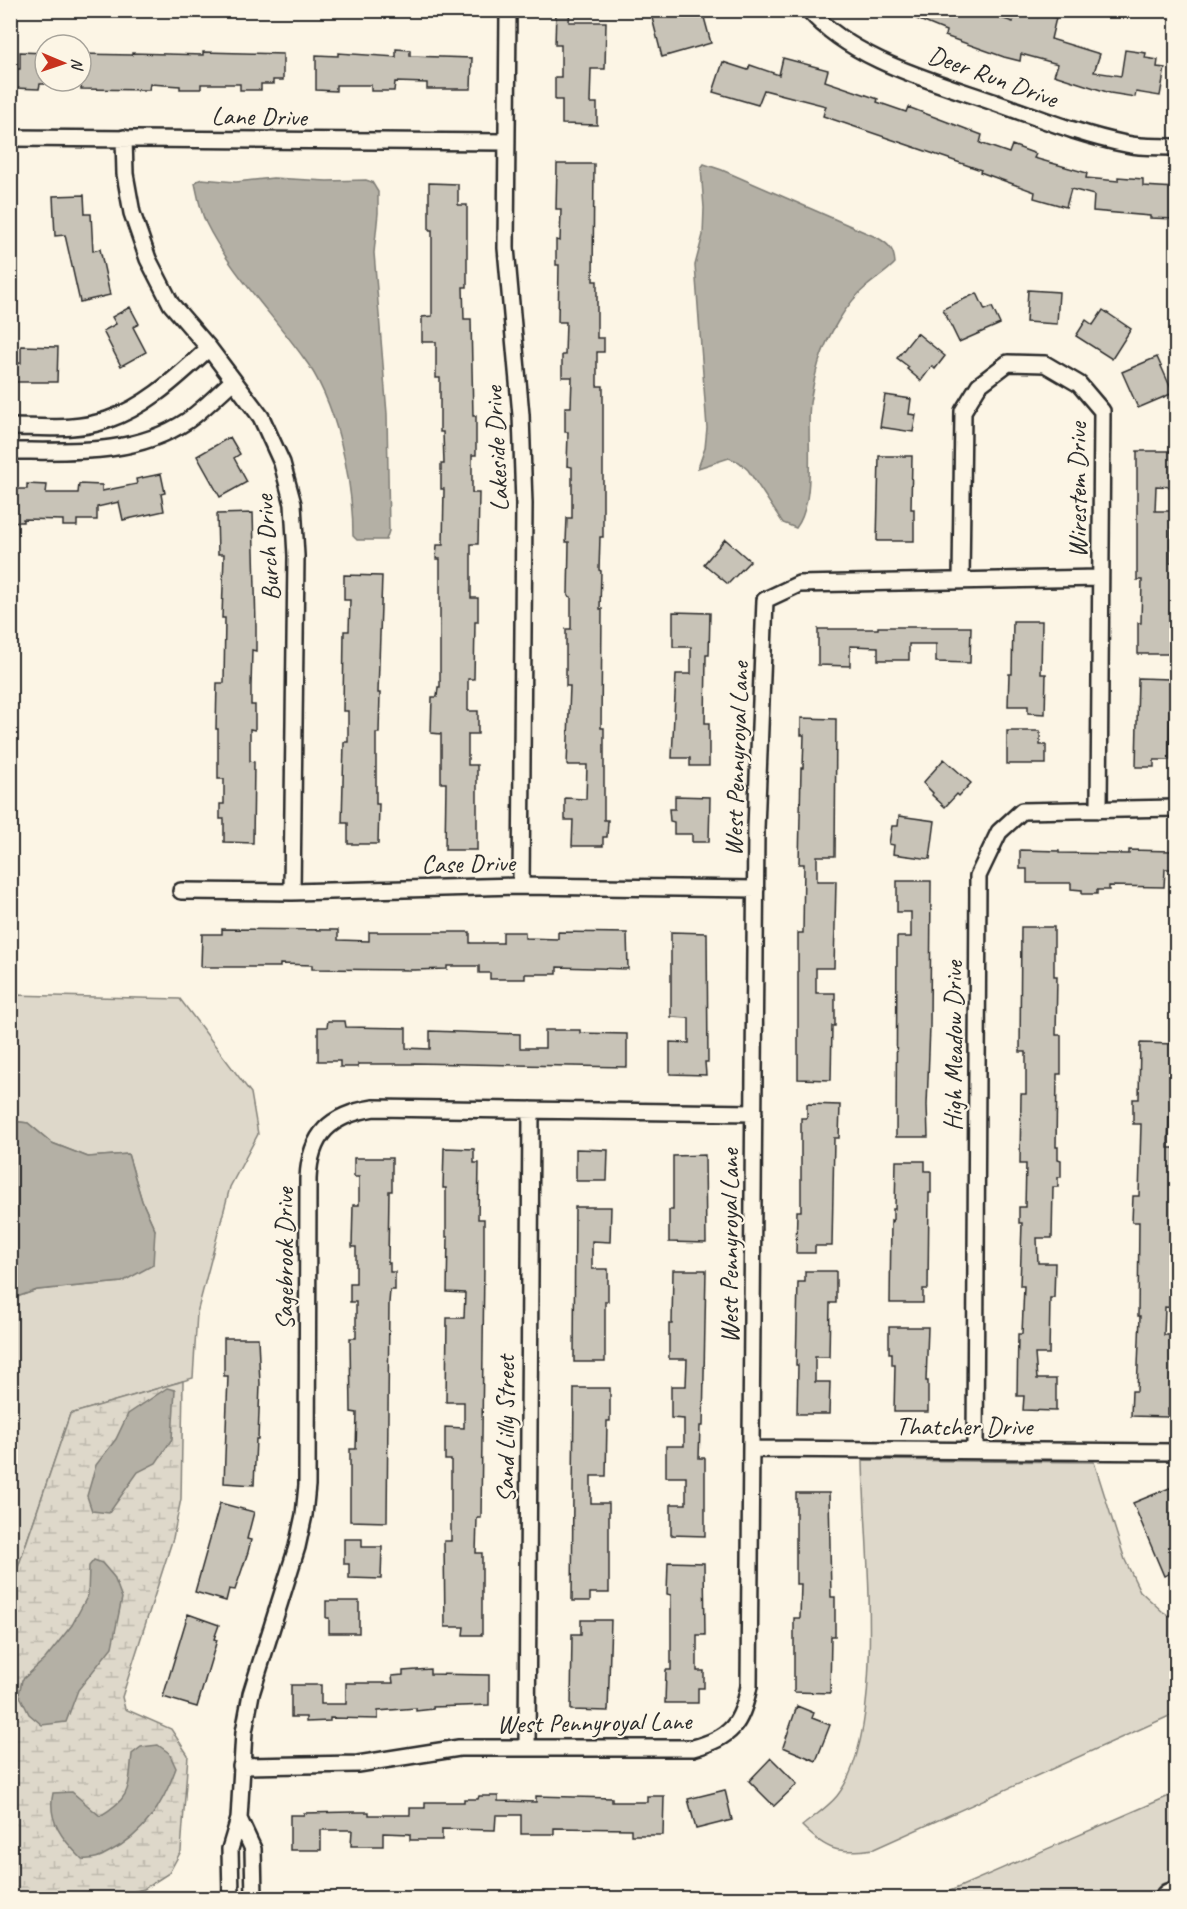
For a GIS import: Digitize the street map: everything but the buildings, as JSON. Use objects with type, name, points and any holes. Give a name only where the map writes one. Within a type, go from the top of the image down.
[{"type":"highway","points":[[1170,1899],[1176,1896]]},
{"type":"street","name":"Lakeside Drive","points":[[508,10],[506,248],[521,415],[524,504],[521,886]]},
{"type":"street","name":"Deer Run Drive","points":[[809,10],[816,19],[858,50],[910,72],[1083,134],[1129,145],[1176,147]]},
{"type":"street","name":"Lane Drive","points":[[10,138],[507,142]]},
{"type":"street","name":"Burch Drive","points":[[124,138],[125,174],[132,213],[148,259],[171,304],[209,348],[261,417],[282,463],[294,504],[296,556],[292,892]]},
{"type":"street","points":[[10,428],[65,427],[105,421],[134,409],[164,388],[209,348]]},
{"type":"street","name":"Wirestem Drive","points":[[962,581],[963,411],[979,385],[1008,363],[1045,364],[1079,384],[1102,411],[1099,810]]},
{"type":"street","points":[[10,451],[103,450],[147,440],[187,421],[233,381]]},
{"type":"street","name":"West Pennyroyal Lane","points":[[241,1766],[341,1765],[459,1748],[693,1748],[708,1744],[736,1725],[745,1708],[749,1686],[756,889],[765,600],[799,584],[1100,578]]},
{"type":"street","name":"High Meadow Drive","points":[[975,1450],[978,876],[999,832],[1022,811],[1176,808]]},
{"type":"street","name":"Case Drive","points":[[181,891],[292,892],[521,886],[756,889]]},
{"type":"street","name":"Sagebrook Drive","points":[[231,1899],[230,1849],[239,1819],[244,1732],[251,1694],[297,1547],[304,1515],[307,1485],[308,1179],[309,1158],[316,1142],[326,1128],[340,1117],[374,1108],[754,1113]]},
{"type":"street","name":"Sand Lilly Street","points":[[527,1748],[531,1110]]},
{"type":"street","name":"Thatcher Drive","points":[[751,1449],[1176,1452]]},
{"type":"street","name":"Sagebrook Drive","points":[[239,1819],[253,1848],[254,1899]]},
{"type":"green space","points":[[11,995],[180,999],[251,1093],[258,1134],[230,1187],[197,1313],[193,1378],[70,1414],[11,1588],[11,1299],[37,1290],[122,1282],[155,1230],[142,1201],[128,1154],[88,1157],[52,1143],[28,1123],[13,1121],[11,1124]]},
{"type":"green space","points":[[183,1381],[181,1499],[173,1538],[122,1697],[125,1709],[171,1729],[188,1755],[181,1851],[169,1873],[144,1889],[108,1898],[11,1898],[11,1588],[70,1414]]},
{"type":"green space","points":[[863,1460],[1094,1462],[1125,1560],[1140,1591],[1163,1612],[1176,1620],[1176,1713],[874,1849],[842,1851],[819,1841],[802,1826],[837,1796],[853,1766],[863,1728],[870,1635]]},
{"type":"green space","points":[[1176,1793],[1176,1898],[934,1898]]},
{"type":"shaded area","points":[[704,164],[878,238],[894,255],[895,263],[859,293],[845,311],[832,331],[819,362],[810,403],[809,486],[802,516],[796,528],[783,523],[748,470],[739,462],[729,458],[698,468],[705,448],[707,428],[695,265],[703,235],[704,208],[701,168]]},
{"type":"shaded area","points":[[273,178],[327,181],[366,180],[372,182],[378,192],[374,253],[387,414],[389,531],[386,540],[357,540],[353,536],[350,491],[341,442],[325,396],[303,357],[226,258],[202,213],[195,183],[197,181],[202,179],[236,182]]},
{"type":"shaded area","points":[[13,1121],[28,1123],[52,1143],[88,1157],[128,1154],[142,1201],[155,1230],[153,1265],[122,1282],[37,1290],[11,1299],[10,1124]]},
{"type":"shaded area","points":[[167,1388],[175,1390],[172,1439],[156,1463],[138,1472],[109,1513],[92,1511],[87,1496],[96,1465],[116,1439],[128,1414]]},
{"type":"shaded area","points":[[94,1560],[102,1563],[114,1577],[122,1598],[112,1647],[78,1690],[66,1722],[42,1725],[29,1714],[19,1694],[22,1680],[45,1659],[72,1625],[88,1595],[89,1566]]},
{"type":"shaded area","points":[[158,1745],[169,1753],[176,1768],[159,1806],[143,1827],[122,1845],[100,1857],[82,1859],[58,1829],[52,1812],[53,1793],[72,1792],[100,1816],[118,1803],[127,1791],[132,1754],[141,1747]]}]
